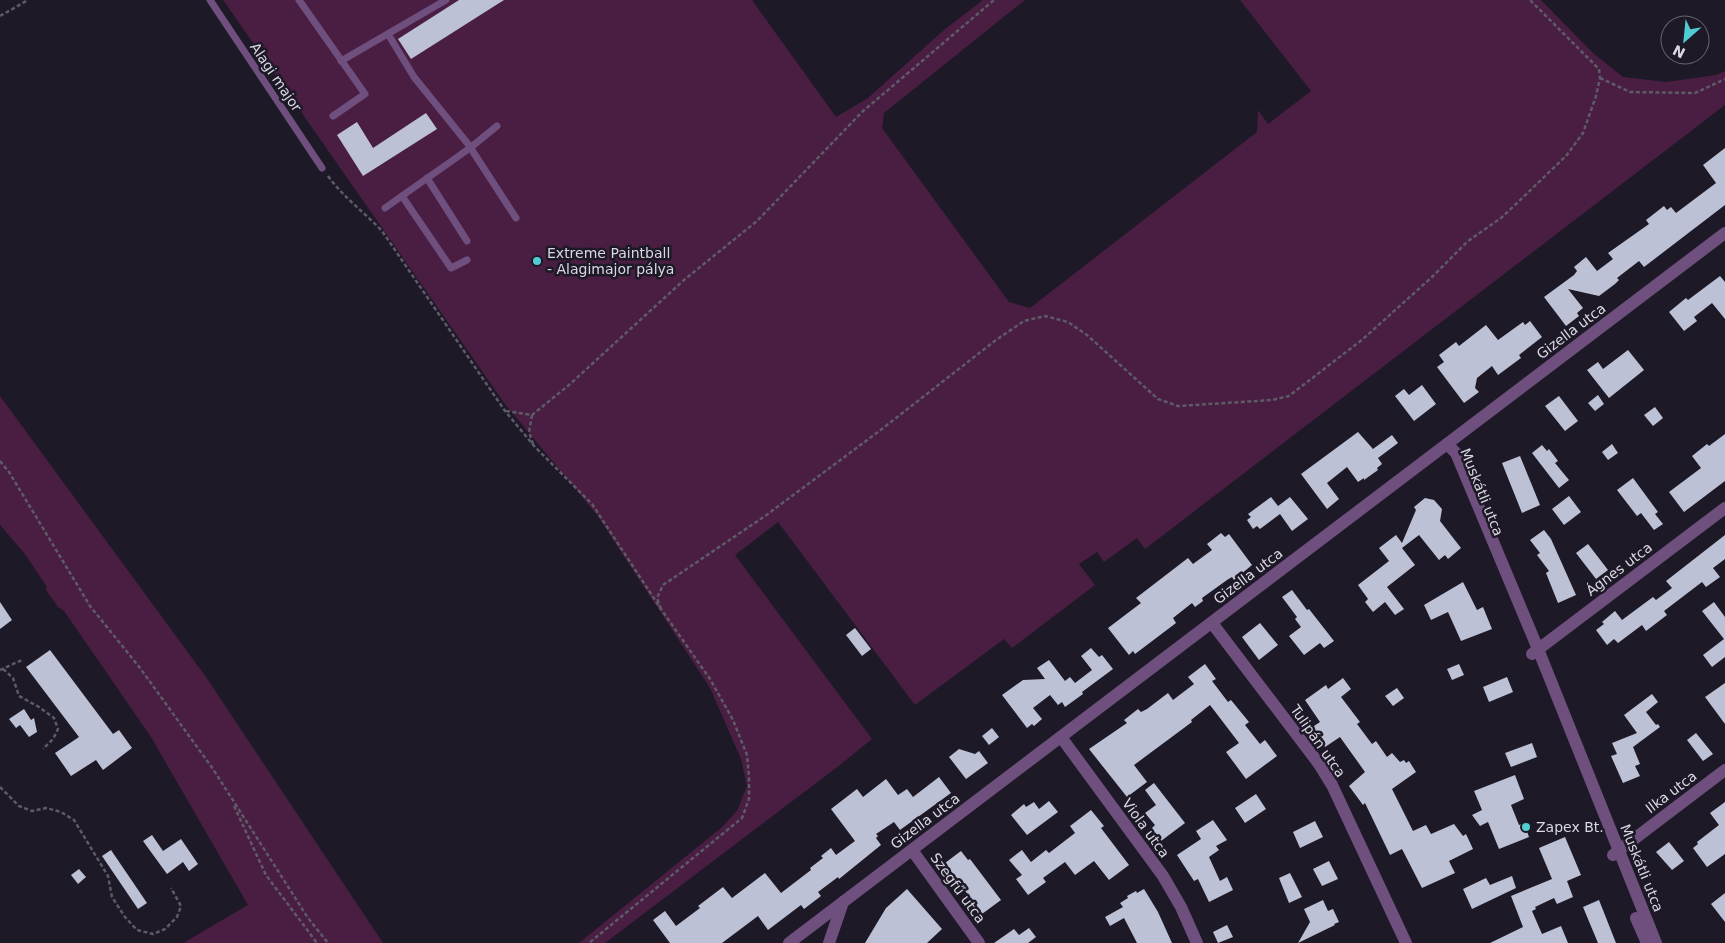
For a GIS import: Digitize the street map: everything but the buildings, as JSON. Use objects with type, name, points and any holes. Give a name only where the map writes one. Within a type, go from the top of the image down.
[{"type":"street","name":"Gizella utca","points":[[790,943],[1725,233]]},
{"type":"street","name":"Muskátli utca","points":[[1446,444],[1535,651],[1615,854],[1647,943]]},
{"type":"street","name":"Ágnes utca","points":[[1535,651],[1725,508]]},
{"type":"street","name":"Tulipán utca","points":[[1212,623],[1332,785],[1406,943]]},
{"type":"street","name":"Viola utca","points":[[1061,737],[1163,876],[1181,907],[1197,943]]},
{"type":"street","name":"Ilka utca","points":[[1615,854],[1725,770]]},
{"type":"street","name":"Szegfű utca","points":[[912,850],[979,943]]},
{"type":"street","name":"Muskátli utca","points":[[1615,854],[1656,943]]},
{"type":"street","points":[[829,943],[843,902]]},
{"type":"lane","name":"Alagi major","points":[[210,0],[322,168]]},
{"type":"lane","points":[[299,0],[365,94],[333,116]]},
{"type":"lane","points":[[341,61],[446,0]]},
{"type":"lane","points":[[388,34],[414,77],[470,148],[516,218]]},
{"type":"lane","points":[[385,208],[470,148],[497,126]]},
{"type":"lane","points":[[427,178],[466,241]]},
{"type":"lane","points":[[402,196],[451,268],[467,260]]},
{"type":"path","points":[[0,16],[28,0]]},
{"type":"path","points":[[535,448],[529,432],[532,415],[569,385],[684,280],[757,221],[862,112],[994,0]]},
{"type":"path","points":[[661,609],[658,598],[663,585],[765,516],[878,432],[996,340],[1024,321],[1045,316],[1068,322],[1087,334],[1158,399],[1178,406],[1272,400],[1289,396],[1363,339],[1468,242],[1501,218],[1566,156],[1582,132],[1600,78],[1599,69],[1530,0]]},
{"type":"path","points":[[1600,78],[1630,92],[1695,93],[1725,79]]},
{"type":"path","points":[[322,168],[339,191],[362,210],[382,231],[505,411],[535,448],[592,504],[710,679],[733,720],[747,755],[749,799],[742,818],[588,943]]},
{"type":"path","points":[[505,411],[532,415]]},
{"type":"path","points":[[0,460],[90,606],[140,668],[213,769],[308,918],[328,943]]},
{"type":"path","points":[[22,660],[2,669],[13,678],[19,696],[54,718],[58,729],[43,749]]},
{"type":"path","points":[[0,787],[19,806],[32,811],[46,808],[61,812],[74,820],[108,876],[112,897],[125,917],[137,930],[153,934],[165,929],[177,917],[181,906],[171,888]]},
{"type":"path","points":[[230,797],[266,875],[317,943]]},
{"type":"shaded area","points":[[223,0],[752,0],[836,117],[868,98],[944,30],[983,0],[1025,0],[884,113],[882,128],[1009,302],[1030,308],[1257,132],[1258,110],[1268,124],[1311,91],[1240,0],[1541,0],[1593,53],[1623,77],[1666,82],[1716,75],[1725,71],[1725,105],[1145,549],[1137,538],[1104,562],[1097,552],[1079,564],[1095,585],[1012,648],[1004,639],[915,705],[778,522],[735,555],[872,739],[605,943],[579,943],[721,828],[737,811],[747,786],[741,759],[710,688],[597,515],[505,404]]},
{"type":"shaded area","points":[[0,396],[206,677],[383,943],[185,942],[248,905],[151,737],[64,611],[58,607],[46,590],[47,587],[25,554],[0,525]]},
{"type":"place","name":"Extreme Paintball - Alagimajor pálya","points":[[537,261]]},
{"type":"place","name":"Zapex Bt.","points":[[1526,827]]}]
